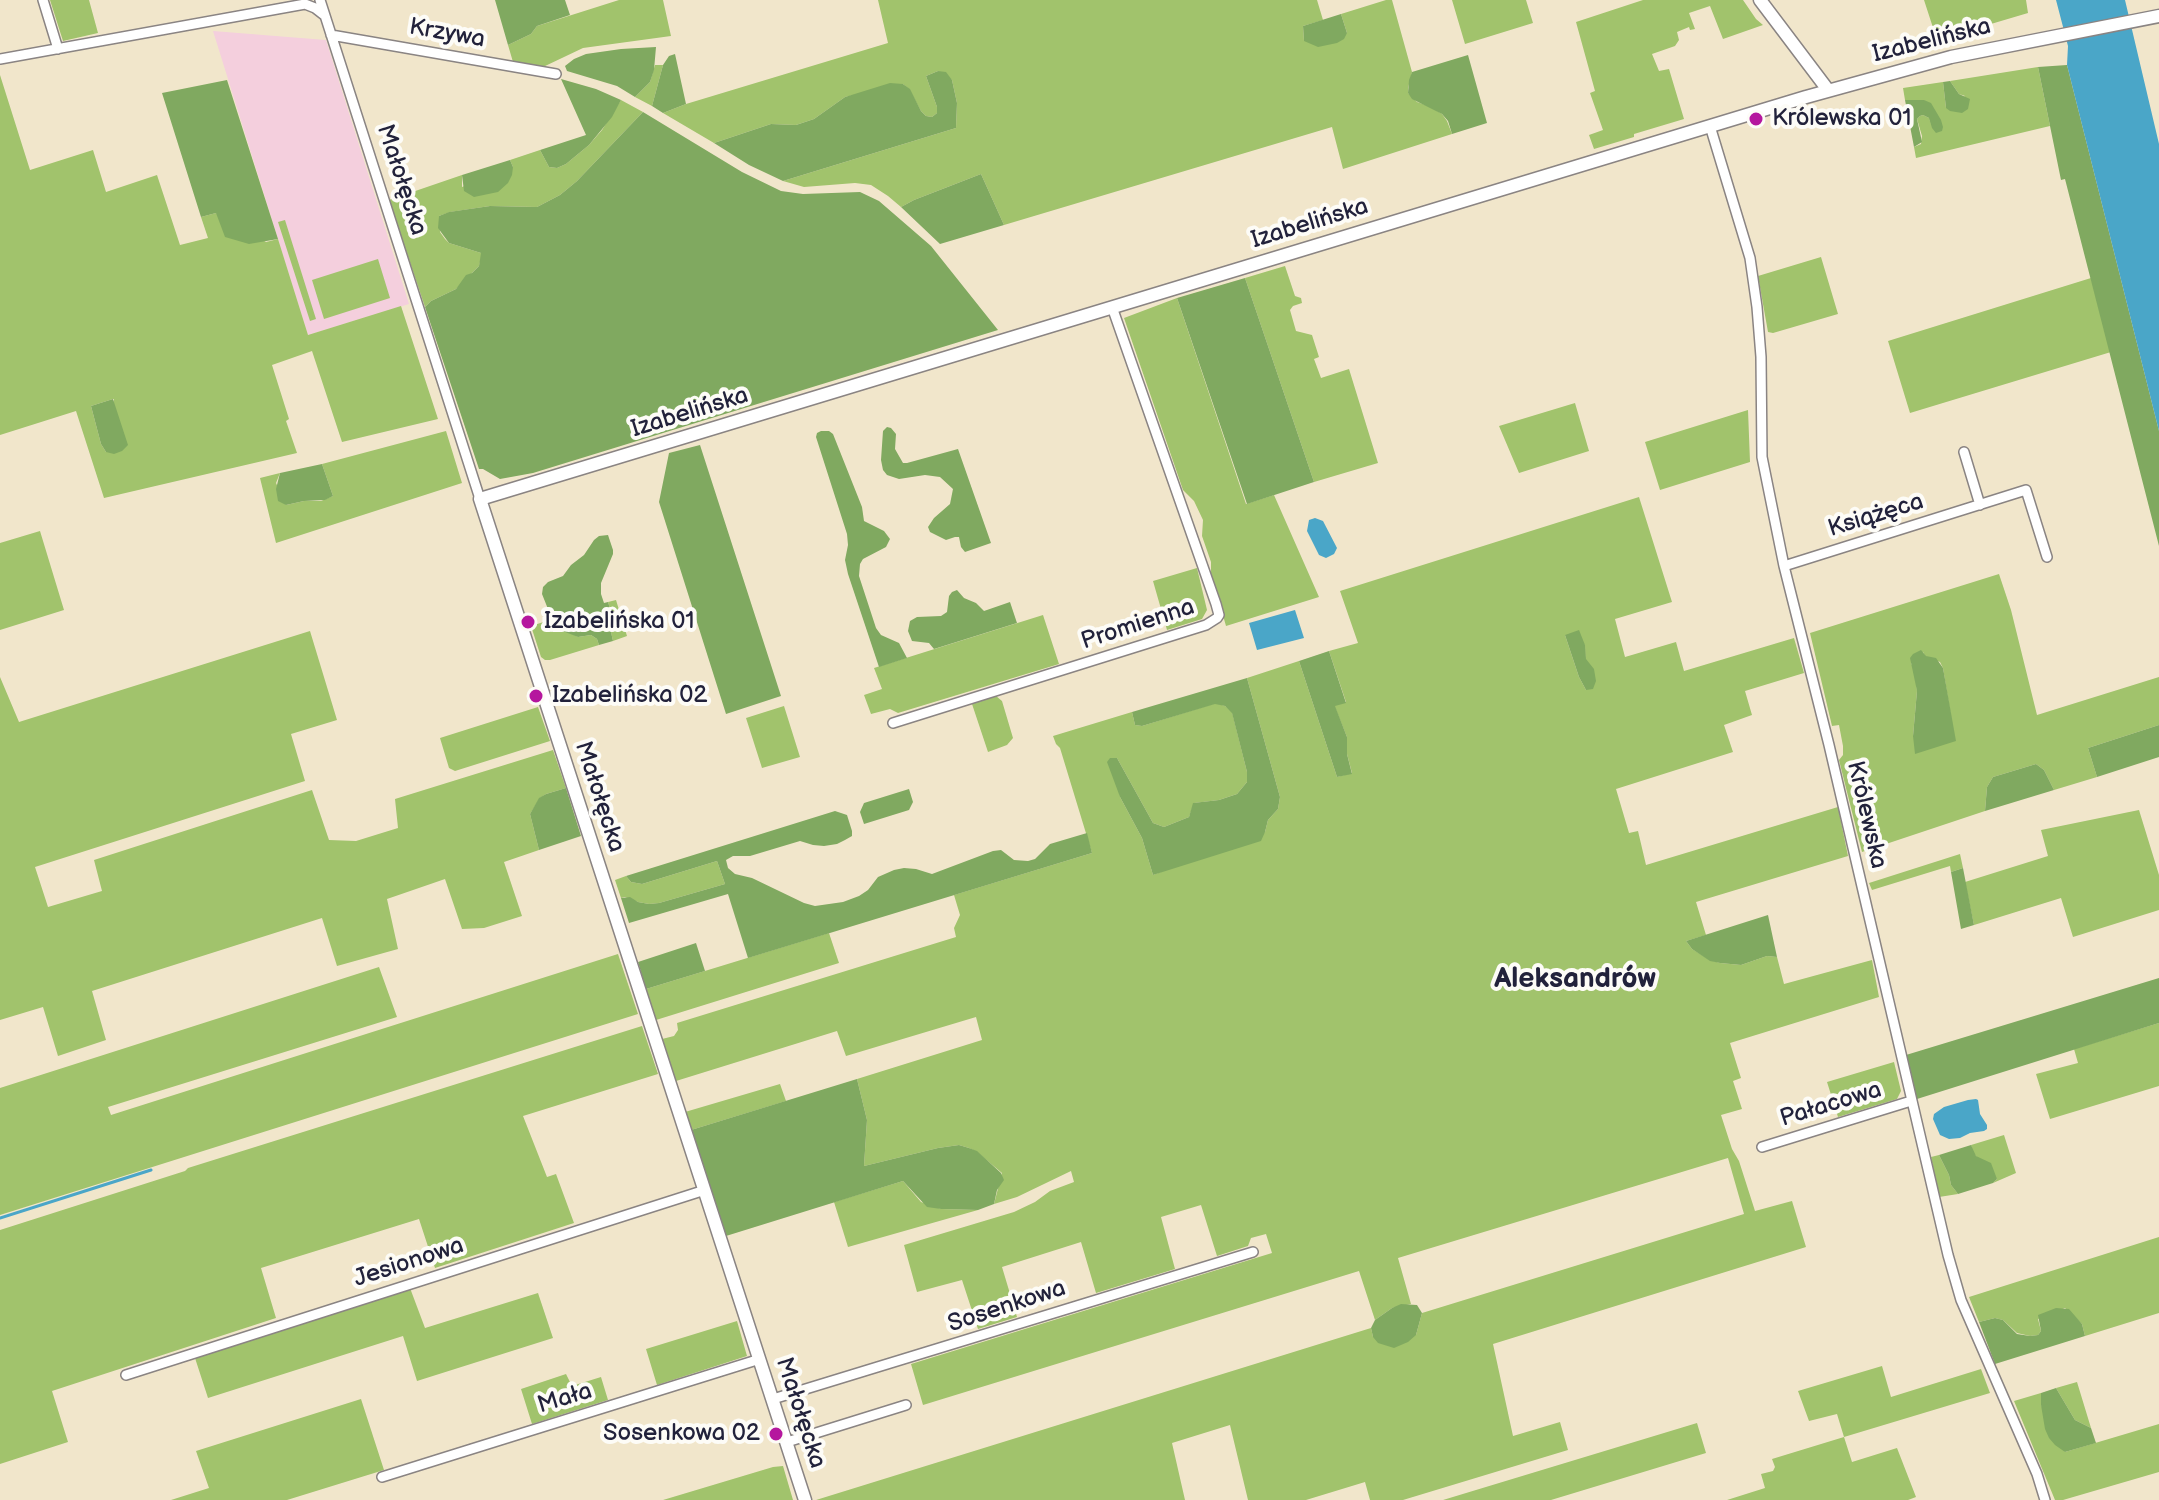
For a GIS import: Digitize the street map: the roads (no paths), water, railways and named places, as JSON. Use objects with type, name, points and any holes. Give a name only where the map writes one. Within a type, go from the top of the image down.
[{"type":"street","points":[[43,0],[58,49]]},
{"type":"street","name":"Małołęcka","points":[[320,0],[805,1500]]},
{"type":"street","points":[[1760,0],[1828,90]]},
{"type":"street","points":[[0,59],[305,4],[324,15]]},
{"type":"street","name":"Izabelińska","points":[[480,499],[1828,90],[1951,57],[2159,16]]},
{"type":"street","name":"Krzywa","points":[[331,35],[556,74]]},
{"type":"street","name":"Królewska","points":[[1710,126],[1750,258],[1761,357],[1762,457],[1784,566],[1954,1281],[2037,1474],[2045,1500]]},
{"type":"street","name":"Promienna","points":[[893,723],[1206,625],[1219,615],[1112,307]]},
{"type":"street","points":[[1964,452],[1980,505]]},
{"type":"street","name":"Książęca","points":[[1784,566],[2026,490],[2047,557]]},
{"type":"street","name":"Pałacowa","points":[[1762,1147],[1911,1101]]},
{"type":"street","name":"Jesionowa","points":[[126,1375],[705,1190]]},
{"type":"street","name":"Sosenkowa","points":[[773,1399],[1253,1252]]},
{"type":"street","name":"Mała","points":[[382,1477],[760,1359]]},
{"type":"street","points":[[787,1442],[906,1405]]},
{"type":"water","points":[[2056,0],[2125,0],[2159,144],[2159,431],[2067,65],[2068,46]]},
{"type":"water","points":[[1315,518],[1323,521],[1337,548],[1334,554],[1326,558],[1319,555],[1307,531],[1309,520]]},
{"type":"water","points":[[1295,610],[1304,638],[1257,650],[1249,623]]},
{"type":"water","points":[[1976,1099],[1987,1129],[1960,1138],[1949,1139],[1940,1135],[1934,1114],[1944,1107]]},
{"type":"waterway","points":[[0,1218],[151,1170]]},
{"type":"place","name":"Królewska 01","points":[[1756,119]]},
{"type":"place","name":"Izabelińska 01","points":[[528,622]]},
{"type":"place","name":"Izabelińska 02","points":[[536,696]]},
{"type":"place","name":"Sosenkowa 02","points":[[776,1434]]},
{"type":"district","name":"Aleksandrów","points":[[1575,980]]}]
